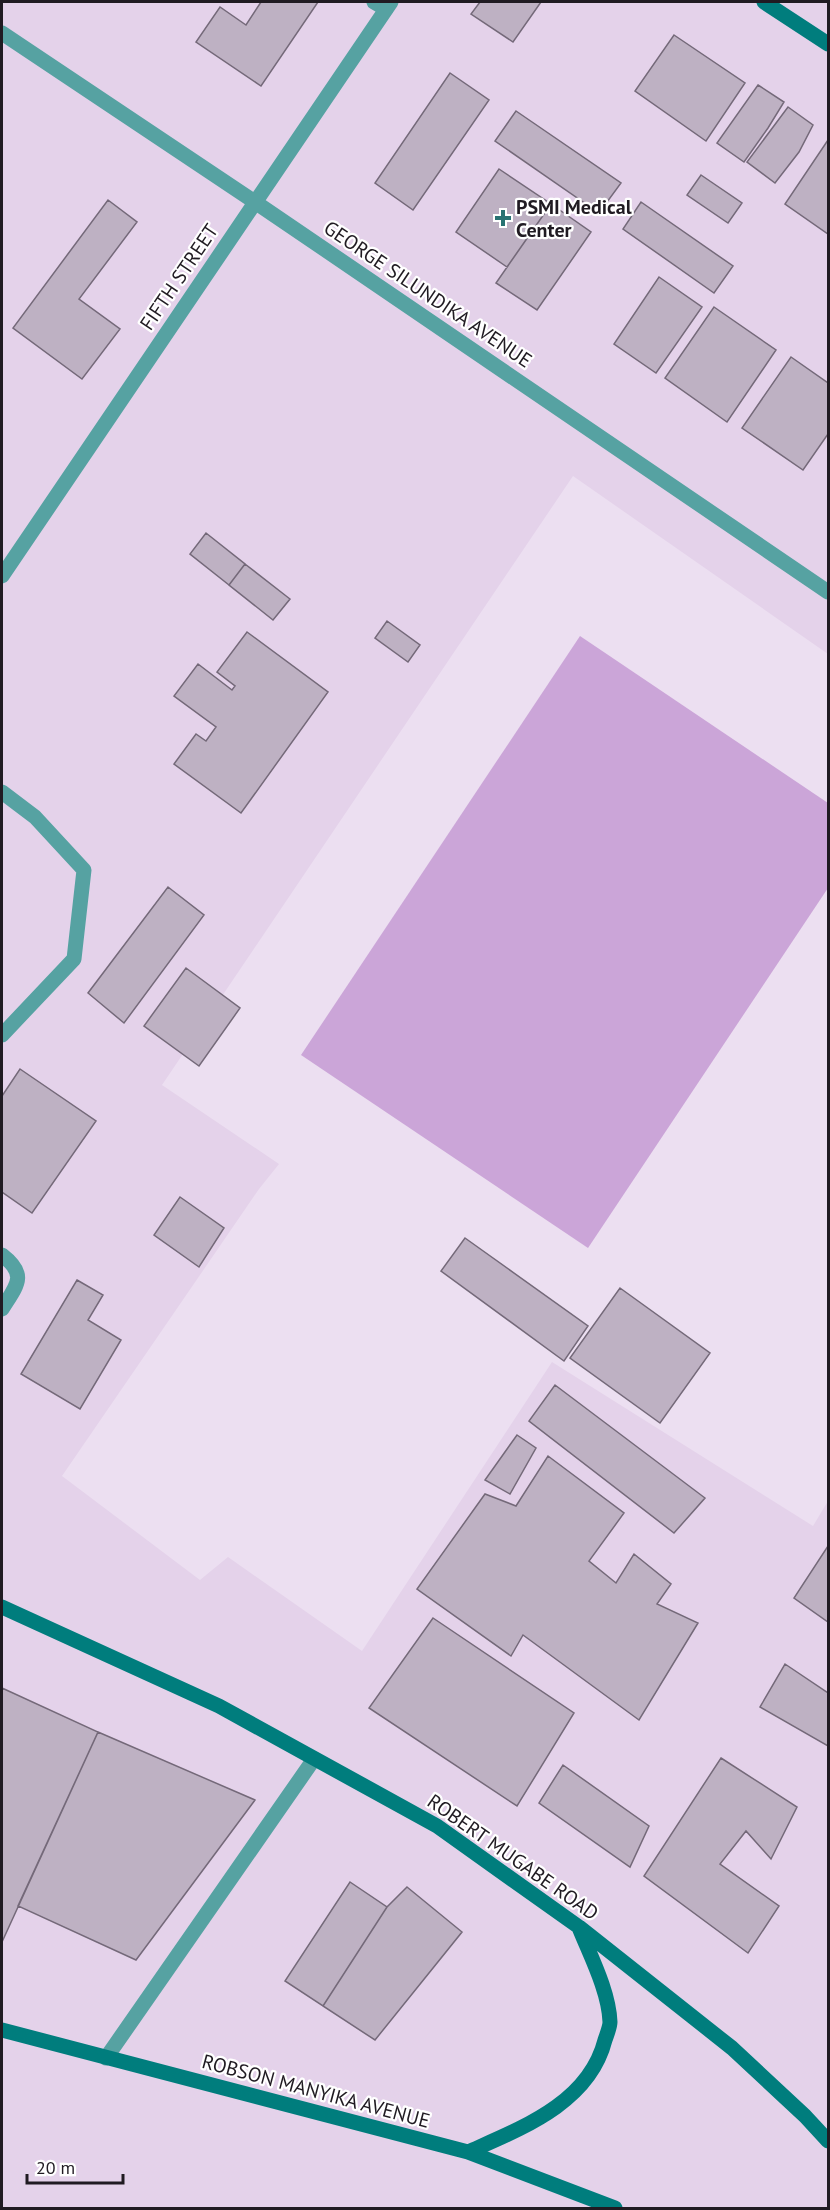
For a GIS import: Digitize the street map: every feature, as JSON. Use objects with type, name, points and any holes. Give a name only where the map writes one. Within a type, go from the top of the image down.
[{"type":"main road","points":[[764,2],[828,44]]},
{"type":"main road","name":"ROBERT MUGABE ROAD","points":[[2,1607],[219,1706],[437,1826],[579,1927],[732,2048],[805,2116],[828,2141]]},
{"type":"main road","points":[[468,2152],[522,2127],[560,2105],[584,2082],[602,2054],[610,2022],[603,1987],[579,1927]]},
{"type":"main road","name":"ROBSON MANYIKA AVENUE","points":[[2,2030],[468,2152],[615,2208]]},
{"type":"street","name":"FIFTH STREET","points":[[2,576],[255,202],[384,4]]},
{"type":"street","name":"GEORGE SILUNDIKA AVENUE","points":[[2,33],[255,202],[828,592]]},
{"type":"street","points":[[2,792],[35,817],[84,870],[74,959],[2,1035]]},
{"type":"street","points":[[2,1255],[15,1265],[19,1274],[18,1284],[2,1309]]},
{"type":"street","points":[[106,2058],[314,1759]]},
{"type":"shaded area","points":[[2,2],[828,2],[828,654],[573,476],[162,1085],[279,1164],[259,1189],[62,1476],[200,1580],[228,1557],[362,1651],[552,1362],[813,1526],[828,1501],[828,2208],[2,2208]]},
{"type":"shaded area","points":[[580,636],[828,803],[828,888],[588,1248],[301,1055]]},
{"type":"building","points":[[261,2],[318,2],[261,86],[196,42],[220,7],[246,25]]},
{"type":"building","points":[[480,2],[541,2],[513,42],[471,14]]},
{"type":"building","points":[[674,35],[745,83],[706,141],[635,91]]},
{"type":"building","points":[[450,73],[489,100],[413,210],[375,183]]},
{"type":"building","points":[[758,85],[784,102],[744,162],[717,143]]},
{"type":"building","points":[[788,107],[813,125],[799,152],[775,183],[747,162]]},
{"type":"building","points":[[516,111],[621,183],[599,213],[495,141]]},
{"type":"building","points":[[828,140],[828,234],[785,204]]},
{"type":"building","name":"PSMI Medical Center","points":[[499,169],[551,204],[507,267],[456,232]]},
{"type":"building","points":[[701,175],[742,203],[728,223],[687,195]]},
{"type":"building","points":[[108,200],[137,222],[79,299],[120,329],[82,379],[13,328]]},
{"type":"building","points":[[641,202],[733,266],[714,293],[623,229]]},
{"type":"building","points":[[551,204],[591,232],[537,310],[496,283]]},
{"type":"building","points":[[659,277],[702,307],[656,373],[614,344]]},
{"type":"building","points":[[714,307],[776,350],[727,422],[665,378]]},
{"type":"building","points":[[791,357],[828,383],[828,434],[803,470],[742,428]]},
{"type":"building","points":[[206,533],[245,564],[229,585],[190,554]]},
{"type":"building","points":[[245,564],[290,599],[273,620],[229,585]]},
{"type":"building","points":[[387,621],[420,645],[408,662],[375,638]]},
{"type":"building","points":[[247,632],[328,692],[241,813],[174,764],[196,734],[206,741],[216,727],[174,696],[198,664],[232,690],[235,686],[217,672]]},
{"type":"building","points":[[168,887],[204,915],[124,1023],[88,993]]},
{"type":"building","points":[[186,968],[240,1008],[199,1066],[144,1026]]},
{"type":"building","points":[[20,1069],[96,1121],[32,1213],[2,1192],[2,1096]]},
{"type":"building","points":[[180,1197],[224,1228],[199,1267],[154,1235]]},
{"type":"building","points":[[465,1238],[588,1326],[564,1361],[441,1271]]},
{"type":"building","points":[[77,1280],[103,1295],[88,1320],[121,1340],[80,1409],[21,1374]]},
{"type":"building","points":[[620,1288],[710,1353],[660,1423],[570,1358]]},
{"type":"building","points":[[555,1385],[705,1498],[674,1533],[529,1421]]},
{"type":"building","points":[[517,1435],[536,1448],[510,1494],[485,1480]]},
{"type":"building","points":[[548,1456],[624,1513],[589,1561],[616,1583],[634,1554],[671,1584],[657,1604],[698,1623],[639,1720],[523,1635],[511,1656],[417,1589],[485,1494],[516,1506]]},
{"type":"building","points":[[828,1546],[828,1622],[794,1598]]},
{"type":"building","points":[[433,1618],[574,1713],[517,1806],[369,1708]]},
{"type":"building","points":[[785,1664],[828,1693],[828,1746],[760,1707]]},
{"type":"building","points":[[2,1688],[98,1732],[2,1942]]},
{"type":"building","points":[[98,1732],[255,1800],[136,1960],[18,1906]]},
{"type":"building","points":[[721,1758],[797,1807],[771,1859],[746,1831],[720,1864],[779,1906],[748,1953],[644,1876]]},
{"type":"building","points":[[563,1765],[649,1826],[630,1867],[539,1803]]},
{"type":"building","points":[[350,1882],[387,1907],[323,2006],[285,1981]]},
{"type":"building","points":[[407,1887],[462,1932],[375,2040],[323,2006],[387,1907]]},
{"type":"place","name":"PSMI Medical Center","points":[[503,218]]}]
